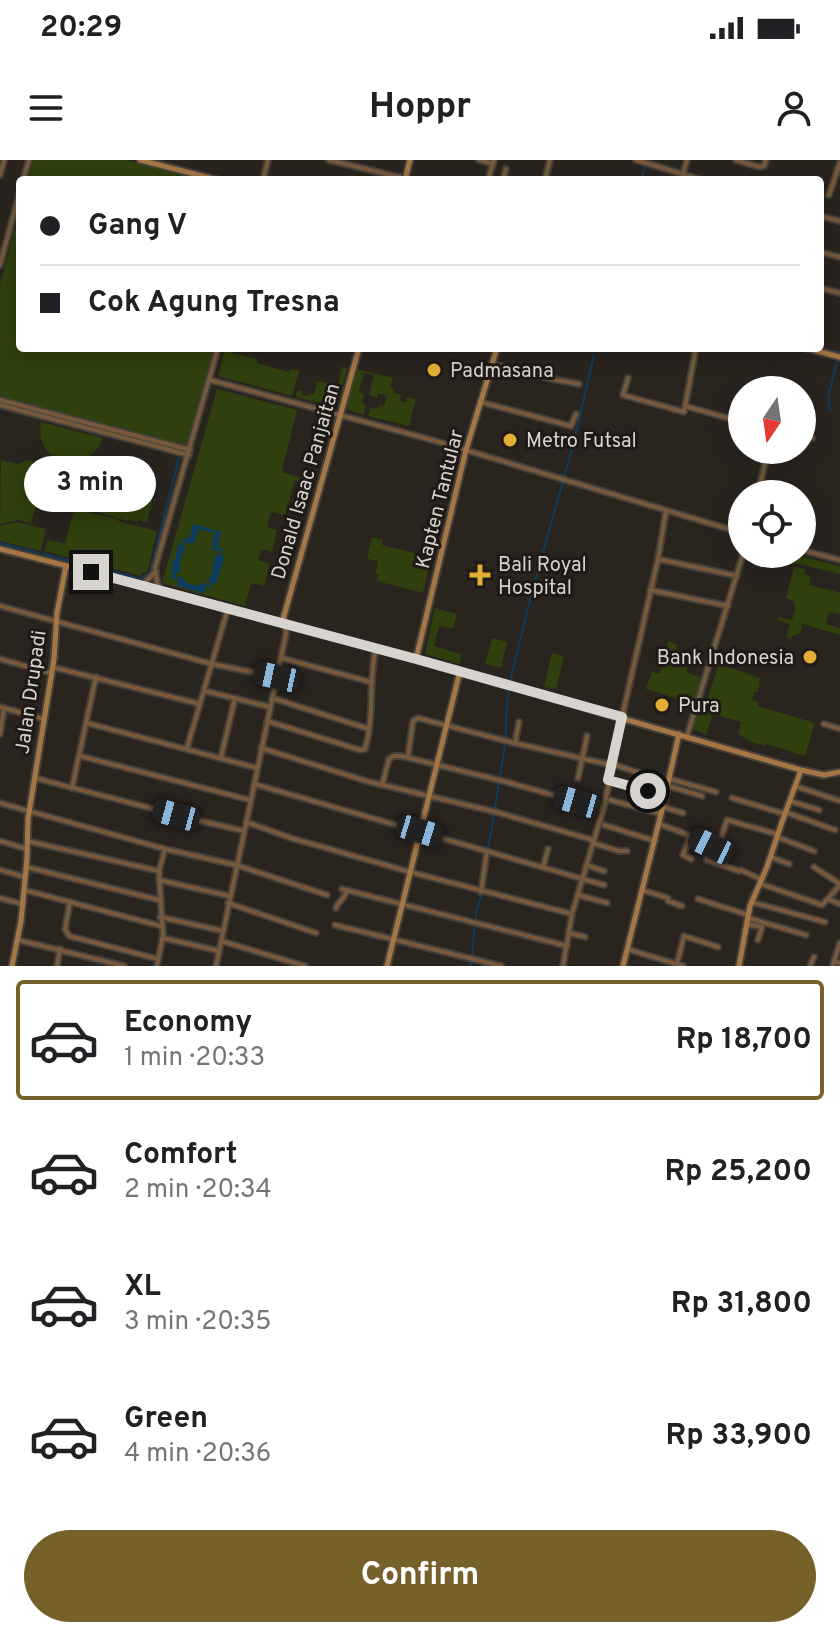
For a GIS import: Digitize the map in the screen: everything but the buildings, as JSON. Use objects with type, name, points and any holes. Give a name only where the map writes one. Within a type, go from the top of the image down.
[{"type":"street","points":[[0,172],[4,160]]},
{"type":"street","points":[[140,160],[206,176]]},
{"type":"street","points":[[329,160],[392,176]]},
{"type":"street","points":[[479,160],[493,162]]},
{"type":"street","points":[[636,160],[680,176]]},
{"type":"street","points":[[736,160],[759,167],[764,166],[766,160]]},
{"type":"street","points":[[829,195],[840,163]]},
{"type":"street","points":[[504,176],[506,169]]},
{"type":"street","points":[[0,265],[16,206]]},
{"type":"street","points":[[160,590],[156,572],[160,553],[217,352]]},
{"type":"street","name":"Donald Isaac Panjaitan","points":[[287,625],[358,352]]},
{"type":"street","name":"Kapten Tantular","points":[[416,659],[466,450],[496,352]]},
{"type":"street","points":[[685,409],[695,352]]},
{"type":"street","points":[[492,364],[579,384]]},
{"type":"street","points":[[628,378],[623,395],[728,419]]},
{"type":"street","points":[[210,380],[466,450],[728,529]]},
{"type":"street","points":[[0,402],[190,452]]},
{"type":"street","points":[[482,403],[572,425],[576,414]]},
{"type":"street","points":[[563,966],[572,914],[603,809],[645,622],[666,511]]},
{"type":"street","points":[[0,549],[460,671],[801,770],[824,775],[839,774]]},
{"type":"street","points":[[816,554],[840,560]]},
{"type":"street","points":[[658,559],[737,576]]},
{"type":"street","name":"Jalan Drupadi","points":[[12,966],[24,890],[29,812],[66,566]]},
{"type":"street","points":[[687,736],[739,568]]},
{"type":"street","points":[[142,585],[156,572]]},
{"type":"street","points":[[650,590],[728,606]]},
{"type":"street","points":[[0,606],[212,664],[277,677]]},
{"type":"street","points":[[187,749],[228,608]]},
{"type":"street","points":[[216,966],[287,625]]},
{"type":"street","points":[[267,721],[365,749],[372,715],[371,682],[376,648]]},
{"type":"street","points":[[281,658],[371,682]]},
{"type":"street","points":[[0,659],[96,677],[200,704]]},
{"type":"street","points":[[387,966],[460,671]]},
{"type":"street","points":[[72,788],[96,677]]},
{"type":"street","points":[[205,691],[270,707]]},
{"type":"street","points":[[221,757],[235,698]]},
{"type":"street","points":[[272,698],[369,729]]},
{"type":"street","points":[[0,734],[2,708],[44,719]]},
{"type":"street","points":[[408,758],[414,718],[649,776]]},
{"type":"street","points":[[512,743],[519,722]]},
{"type":"street","points":[[87,723],[257,768]]},
{"type":"street","points":[[824,724],[840,729]]},
{"type":"street","points":[[623,966],[679,734]]},
{"type":"street","points":[[578,778],[587,736]]},
{"type":"street","points":[[261,748],[366,781],[496,812],[627,851]]},
{"type":"street","points":[[80,756],[250,800]]},
{"type":"street","points":[[382,785],[391,757],[408,758],[603,809]]},
{"type":"street","points":[[739,966],[751,902],[771,857],[801,770]]},
{"type":"street","points":[[35,778],[244,831]]},
{"type":"street","points":[[670,779],[716,792]]},
{"type":"street","points":[[608,780],[665,797]]},
{"type":"street","points":[[254,784],[604,885]]},
{"type":"street","points":[[668,786],[702,796]]},
{"type":"street","points":[[795,786],[840,801]]},
{"type":"street","points":[[732,798],[835,830]]},
{"type":"street","points":[[610,800],[683,813]]},
{"type":"street","points":[[790,801],[819,810]]},
{"type":"street","points":[[0,803],[165,849],[236,865],[327,895]]},
{"type":"street","points":[[721,838],[727,820],[814,851]]},
{"type":"street","points":[[246,822],[410,872],[572,914]]},
{"type":"street","points":[[659,824],[723,848]]},
{"type":"street","points":[[604,825],[655,841]]},
{"type":"street","points":[[690,836],[683,856],[691,859]]},
{"type":"street","points":[[0,841],[27,849]]},
{"type":"street","points":[[27,841],[159,871]]},
{"type":"street","points":[[711,846],[707,860],[741,870],[761,882],[822,905],[839,887],[814,867]]},
{"type":"street","points":[[157,966],[163,938],[159,871],[165,849]]},
{"type":"street","points":[[543,867],[548,849]]},
{"type":"street","points":[[482,892],[489,852]]},
{"type":"street","points":[[771,857],[789,864]]},
{"type":"street","points":[[586,865],[604,871]]},
{"type":"street","points":[[26,867],[159,900]]},
{"type":"street","points":[[0,870],[25,877]]},
{"type":"street","points":[[159,880],[229,896]]},
{"type":"street","points":[[24,890],[161,926]]},
{"type":"street","points":[[336,908],[344,898],[345,890],[567,946]]},
{"type":"street","points":[[642,890],[682,906]]},
{"type":"street","points":[[577,895],[607,903]]},
{"type":"street","points":[[0,898],[22,904]]},
{"type":"street","points":[[698,899],[748,919],[806,935]]},
{"type":"street","points":[[828,899],[840,904]]},
{"type":"street","points":[[70,902],[65,929],[68,935],[158,959]]},
{"type":"street","points":[[751,902],[825,922]]},
{"type":"street","points":[[228,903],[316,933]]},
{"type":"street","points":[[160,917],[223,931]]},
{"type":"street","points":[[748,919],[764,928],[758,940]]},
{"type":"street","points":[[335,925],[501,966]]},
{"type":"street","points":[[569,933],[585,937]]},
{"type":"street","points":[[627,949],[680,965],[684,936],[718,947]]},
{"type":"street","points":[[163,938],[219,951]]},
{"type":"street","points":[[18,940],[124,966]]},
{"type":"street","points":[[221,941],[305,966]]},
{"type":"street","points":[[836,964],[840,943]]},
{"type":"street","points":[[57,966],[60,949]]},
{"type":"street","points":[[810,966],[814,957]]},
{"type":"green space","points":[[33,160],[127,160],[188,176],[29,176]]},
{"type":"green space","points":[[16,224],[16,352],[213,352],[188,446],[0,397],[0,284]]},
{"type":"green space","points":[[224,352],[257,359],[257,363],[289,372],[291,369],[299,372],[292,396],[218,376]]},
{"type":"green space","points":[[342,367],[347,368],[339,401],[336,400],[335,404],[331,406],[296,397],[297,390],[302,391],[302,395],[314,394],[317,381],[338,385]]},
{"type":"green space","points":[[357,369],[393,378],[390,388],[401,395],[400,401],[406,402],[407,397],[416,399],[409,426],[368,416],[371,408],[384,406],[387,396],[378,393],[377,398],[369,395],[374,375],[364,373],[359,392],[364,394],[364,415],[348,410]]},
{"type":"green space","points":[[217,389],[297,410],[282,470],[310,480],[309,483],[295,480],[285,515],[271,512],[267,527],[277,530],[272,552],[261,549],[258,560],[269,564],[264,586],[251,583],[245,606],[162,583]]},
{"type":"green space","points":[[41,422],[103,438],[96,451],[86,458],[75,462],[63,461],[53,457],[45,448]]},
{"type":"green space","points":[[1,460],[18,464],[33,461],[25,494],[38,498],[31,523],[18,520],[0,524]]},
{"type":"green space","points":[[87,465],[117,473],[133,492],[135,485],[127,475],[156,482],[155,489],[143,486],[141,490],[154,493],[147,522],[128,521],[90,510],[98,481],[81,476]]},
{"type":"green space","points":[[55,471],[77,476],[70,503],[58,500],[56,496],[55,499],[48,497]]},
{"type":"green space","points":[[74,509],[157,531],[147,573],[142,572],[141,576],[44,551],[47,540],[65,544]]},
{"type":"green space","points":[[18,522],[46,529],[41,551],[0,541],[0,526]]},
{"type":"green space","points":[[372,537],[383,539],[382,545],[431,557],[423,593],[377,581],[378,561],[367,559]]},
{"type":"green space","points":[[816,560],[840,566],[840,574],[815,568]]},
{"type":"green space","points":[[794,568],[805,569],[805,574],[811,576],[809,585],[833,591],[836,589],[840,593],[840,614],[829,612],[826,624],[840,628],[840,635],[803,624],[800,634],[793,635],[791,639],[786,637],[790,624],[777,620],[778,617],[792,620],[796,606],[793,605],[794,601],[786,598]]},
{"type":"green space","points":[[435,608],[457,614],[453,629],[439,626],[434,646],[461,654],[460,664],[425,654]]},
{"type":"green space","points":[[492,638],[507,642],[501,668],[485,664]]},
{"type":"green space","points":[[669,641],[677,645],[683,660],[689,662],[686,672],[703,678],[695,704],[646,689],[652,672],[660,674]]},
{"type":"green space","points":[[552,653],[564,656],[556,689],[544,687]]},
{"type":"green space","points":[[719,664],[760,678],[758,692],[754,692],[752,699],[758,702],[758,706],[815,723],[805,756],[749,741],[738,734],[741,722],[713,714],[706,735],[695,730],[698,713],[702,714]]},
{"type":"water","points":[[193,524],[221,532],[217,547],[223,549],[221,555],[225,556],[216,584],[213,583],[212,588],[206,587],[204,593],[177,586],[178,580],[171,578],[179,543],[183,538],[189,539]],"holes":[[[199,529],[215,533],[212,547],[215,552],[220,551],[219,556],[215,555],[208,581],[210,586],[206,585],[207,582],[192,585],[180,575],[179,578],[175,577],[176,573],[180,573],[181,559],[187,547],[183,546],[184,542],[188,545],[195,542]]]},
{"type":"waterway","points":[[642,176],[647,160]]},
{"type":"waterway","points":[[830,410],[828,397],[840,350]]},
{"type":"waterway","points":[[488,851],[505,745],[511,677],[594,355]]},
{"type":"waterway","points":[[44,554],[140,579],[150,573],[179,458]]},
{"type":"waterway","points":[[0,543],[39,553]]},
{"type":"waterway","points":[[471,966],[476,913],[482,893]]},
{"type":"place","name":"Padmasana","points":[[434,370]]},
{"type":"place","name":"Metro Futsal","points":[[510,440]]},
{"type":"place","name":"Bali Royal Hospital","points":[[480,575]]},
{"type":"place","name":"Bank Indonesia","points":[[810,657]]},
{"type":"place","name":"Pura","points":[[662,705]]},
{"type":"route","points":[[91,572],[622,717],[608,780],[648,791]]}]
